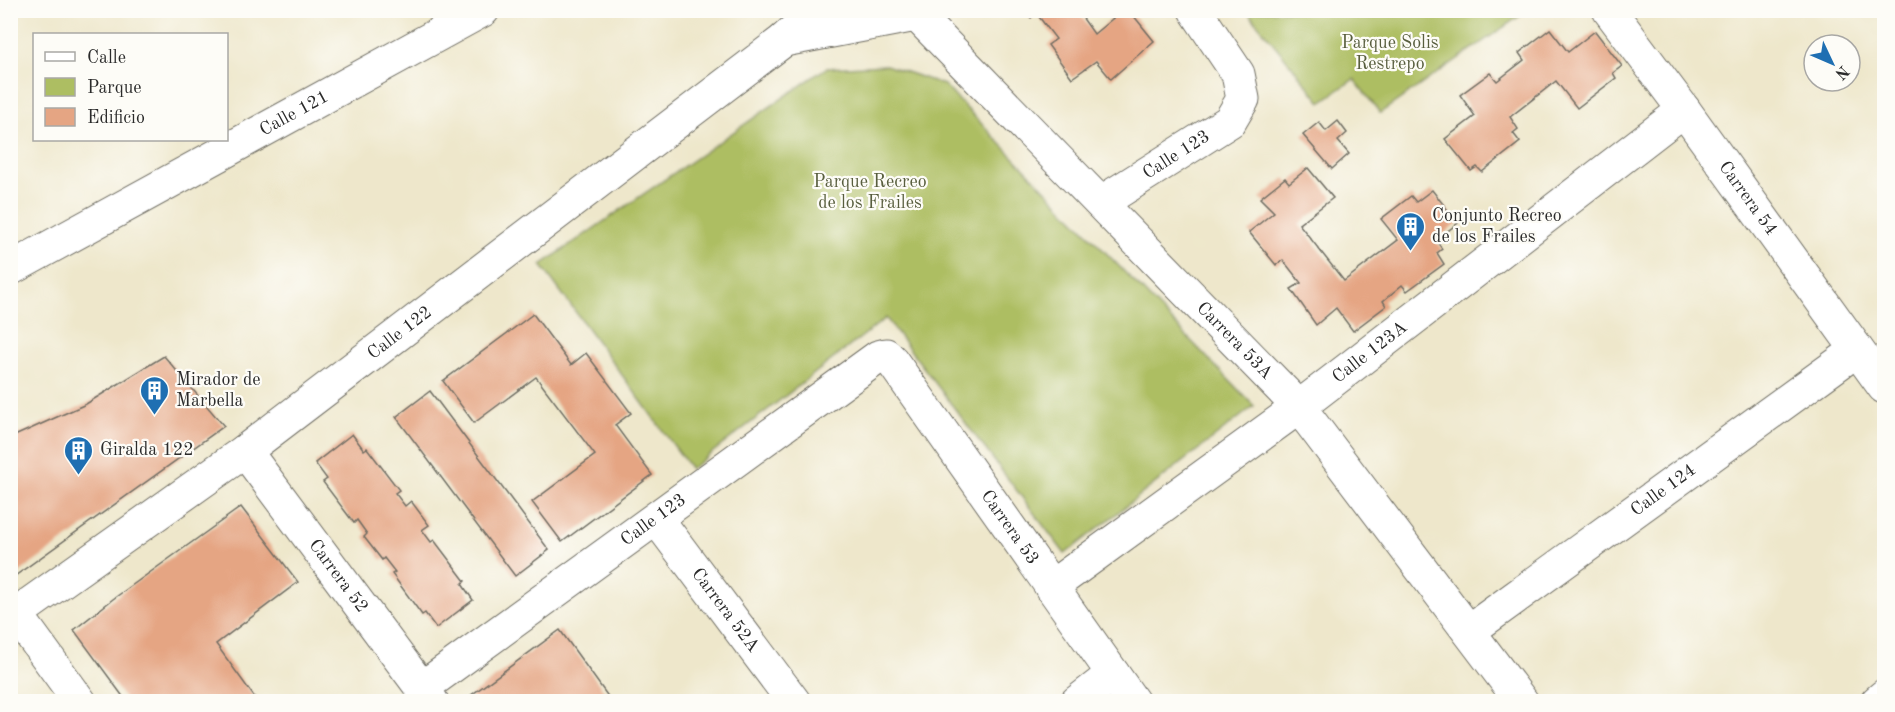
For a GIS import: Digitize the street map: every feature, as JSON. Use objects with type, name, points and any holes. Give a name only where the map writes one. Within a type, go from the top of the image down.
[{"type":"street","name":"Calle 121","points":[[10,269],[483,10]]},
{"type":"street","name":"Calle 122","points":[[13,616],[245,451],[784,40],[816,10]]},
{"type":"street","name":"Calle 123","points":[[1102,202],[1230,121],[1243,99],[1238,74],[1195,10]]},
{"type":"street","name":"Carrera 54","points":[[1609,10],[1884,387]]},
{"type":"street","name":"Calle 122","points":[[784,40],[914,13]]},
{"type":"street","name":"Carrera 53A","points":[[914,13],[1102,202],[1299,407],[1522,702]]},
{"type":"street","name":"Calle 123A","points":[[1051,588],[1299,407],[1684,110]]},
{"type":"street","name":"Calle 124","points":[[1469,632],[1857,350]]},
{"type":"street","name":"Calle 123","points":[[428,695],[657,519],[878,357],[886,355]]},
{"type":"street","name":"Carrera 53","points":[[886,355],[1133,702]]},
{"type":"street","name":"Carrera 52","points":[[245,451],[428,695]]},
{"type":"street","name":"Carrera 52A","points":[[657,519],[794,702]]},
{"type":"street","points":[[13,616],[80,702]]},
{"type":"street","points":[[1077,702],[1113,674]]},
{"type":"street","points":[[1877,702],[1884,696]]},
{"type":"green space","name":"Parque Solis Restrepo","points":[[1247,11],[1527,11],[1380,113],[1354,79],[1321,102]]},
{"type":"green space","name":"Parque Recreo de los Frailes","points":[[886,65],[944,85],[1254,406],[1065,554],[886,318],[691,469],[541,265],[826,68]]},
{"type":"building","points":[[1024,10],[1077,10],[1094,34],[1123,10],[1129,10],[1154,41],[1111,79],[1096,61],[1072,78],[1048,45],[1056,39],[1036,13],[1031,18]]},
{"type":"building","points":[[1550,29],[1568,52],[1595,31],[1622,66],[1613,73],[1616,78],[1577,108],[1556,81],[1510,117],[1518,129],[1513,133],[1520,142],[1482,172],[1477,167],[1471,171],[1445,139],[1475,116],[1460,95],[1490,73],[1497,81],[1524,60],[1519,53]]},
{"type":"building","points":[[1338,121],[1347,133],[1338,141],[1349,154],[1332,169],[1303,135],[1319,122],[1326,131]]},
{"type":"building","name":"Conjunto Recreo de los Frailes","points":[[1308,168],[1333,198],[1299,224],[1344,281],[1398,240],[1381,219],[1411,196],[1416,202],[1432,190],[1458,223],[1436,240],[1442,249],[1437,253],[1444,264],[1407,291],[1402,285],[1383,301],[1386,306],[1353,331],[1336,308],[1316,325],[1291,289],[1301,283],[1283,260],[1276,265],[1249,232],[1274,212],[1260,198],[1285,178],[1289,183]]},
{"type":"building","points":[[533,314],[571,365],[586,353],[631,413],[615,425],[652,475],[562,542],[532,502],[595,455],[536,377],[474,423],[443,381]]},
{"type":"building","points":[[164,356],[224,426],[12,578],[10,438],[86,404]]},
{"type":"building","points":[[430,391],[549,550],[515,576],[396,417]]},
{"type":"building","points":[[352,434],[364,450],[367,448],[399,490],[395,493],[405,506],[411,501],[429,525],[422,530],[431,542],[434,540],[465,581],[462,584],[473,600],[436,628],[425,613],[422,615],[392,574],[395,572],[364,537],[367,534],[357,520],[354,523],[323,482],[327,479],[315,463]]},
{"type":"building","points":[[241,507],[298,582],[216,644],[258,702],[127,702],[74,630],[113,599]]},
{"type":"building","points":[[560,630],[612,702],[474,702],[470,696]]},
{"type":"place","name":"Conjunto Recreo de los Frailes","points":[[1411,252]]},
{"type":"place","name":"Mirador de Marbella","points":[[155,416]]},
{"type":"place","name":"Giralda 122","points":[[79,476]]}]
